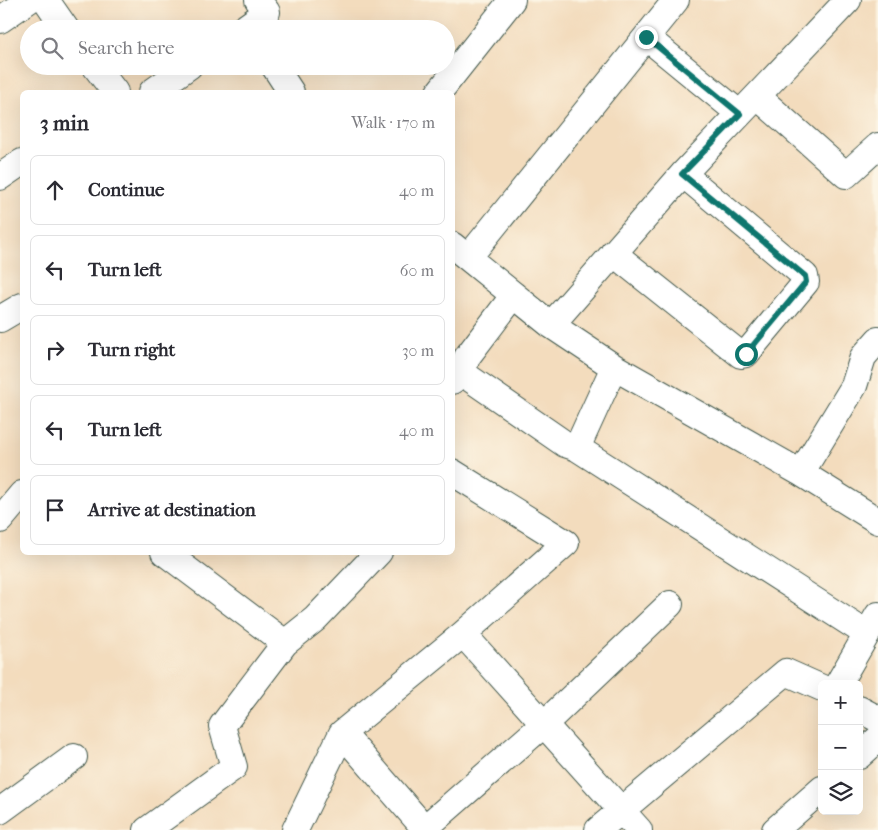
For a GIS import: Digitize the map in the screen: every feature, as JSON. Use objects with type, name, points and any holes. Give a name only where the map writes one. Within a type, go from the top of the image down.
[{"type":"street","points":[[0,20],[29,0]]},
{"type":"street","points":[[46,0],[60,20]]},
{"type":"street","points":[[256,20],[267,12],[258,0]]},
{"type":"street","points":[[455,73],[512,0]]},
{"type":"street","points":[[676,0],[460,252],[551,326],[614,367],[801,473],[878,521]]},
{"type":"street","points":[[551,326],[682,174],[848,0]]},
{"type":"street","points":[[646,37],[748,105],[846,175],[878,146]]},
{"type":"street","points":[[102,75],[113,90]]},
{"type":"street","points":[[155,90],[176,75]]},
{"type":"street","points":[[280,75],[290,90]]},
{"type":"street","points":[[442,90],[453,75]]},
{"type":"street","points":[[0,177],[20,163]]},
{"type":"street","points":[[613,253],[741,355],[746,354],[806,282],[805,276],[682,174]]},
{"type":"street","points":[[514,294],[467,357],[457,377],[565,444],[577,448],[873,624],[840,680]]},
{"type":"street","points":[[0,319],[20,307]]},
{"type":"street","points":[[801,473],[873,354]]},
{"type":"street","points":[[577,448],[614,367]]},
{"type":"street","points":[[295,830],[342,734],[463,634],[566,543],[455,476]]},
{"type":"street","points":[[0,520],[20,496]]},
{"type":"street","points":[[168,555],[285,642]]},
{"type":"street","points":[[147,830],[234,767],[222,726],[285,642],[315,619],[376,555]]},
{"type":"street","points":[[342,734],[425,829],[543,725],[670,604]]},
{"type":"street","points":[[463,634],[639,830]]},
{"type":"street","points":[[598,830],[786,672],[818,686]]},
{"type":"street","points":[[863,711],[878,719]]},
{"type":"street","points":[[863,752],[878,739]]},
{"type":"street","points":[[0,811],[74,757]]},
{"type":"street","points":[[776,830],[818,793]]},
{"type":"route","points":[[646,37],[740,114],[682,174],[805,276],[806,282],[746,354]]}]
